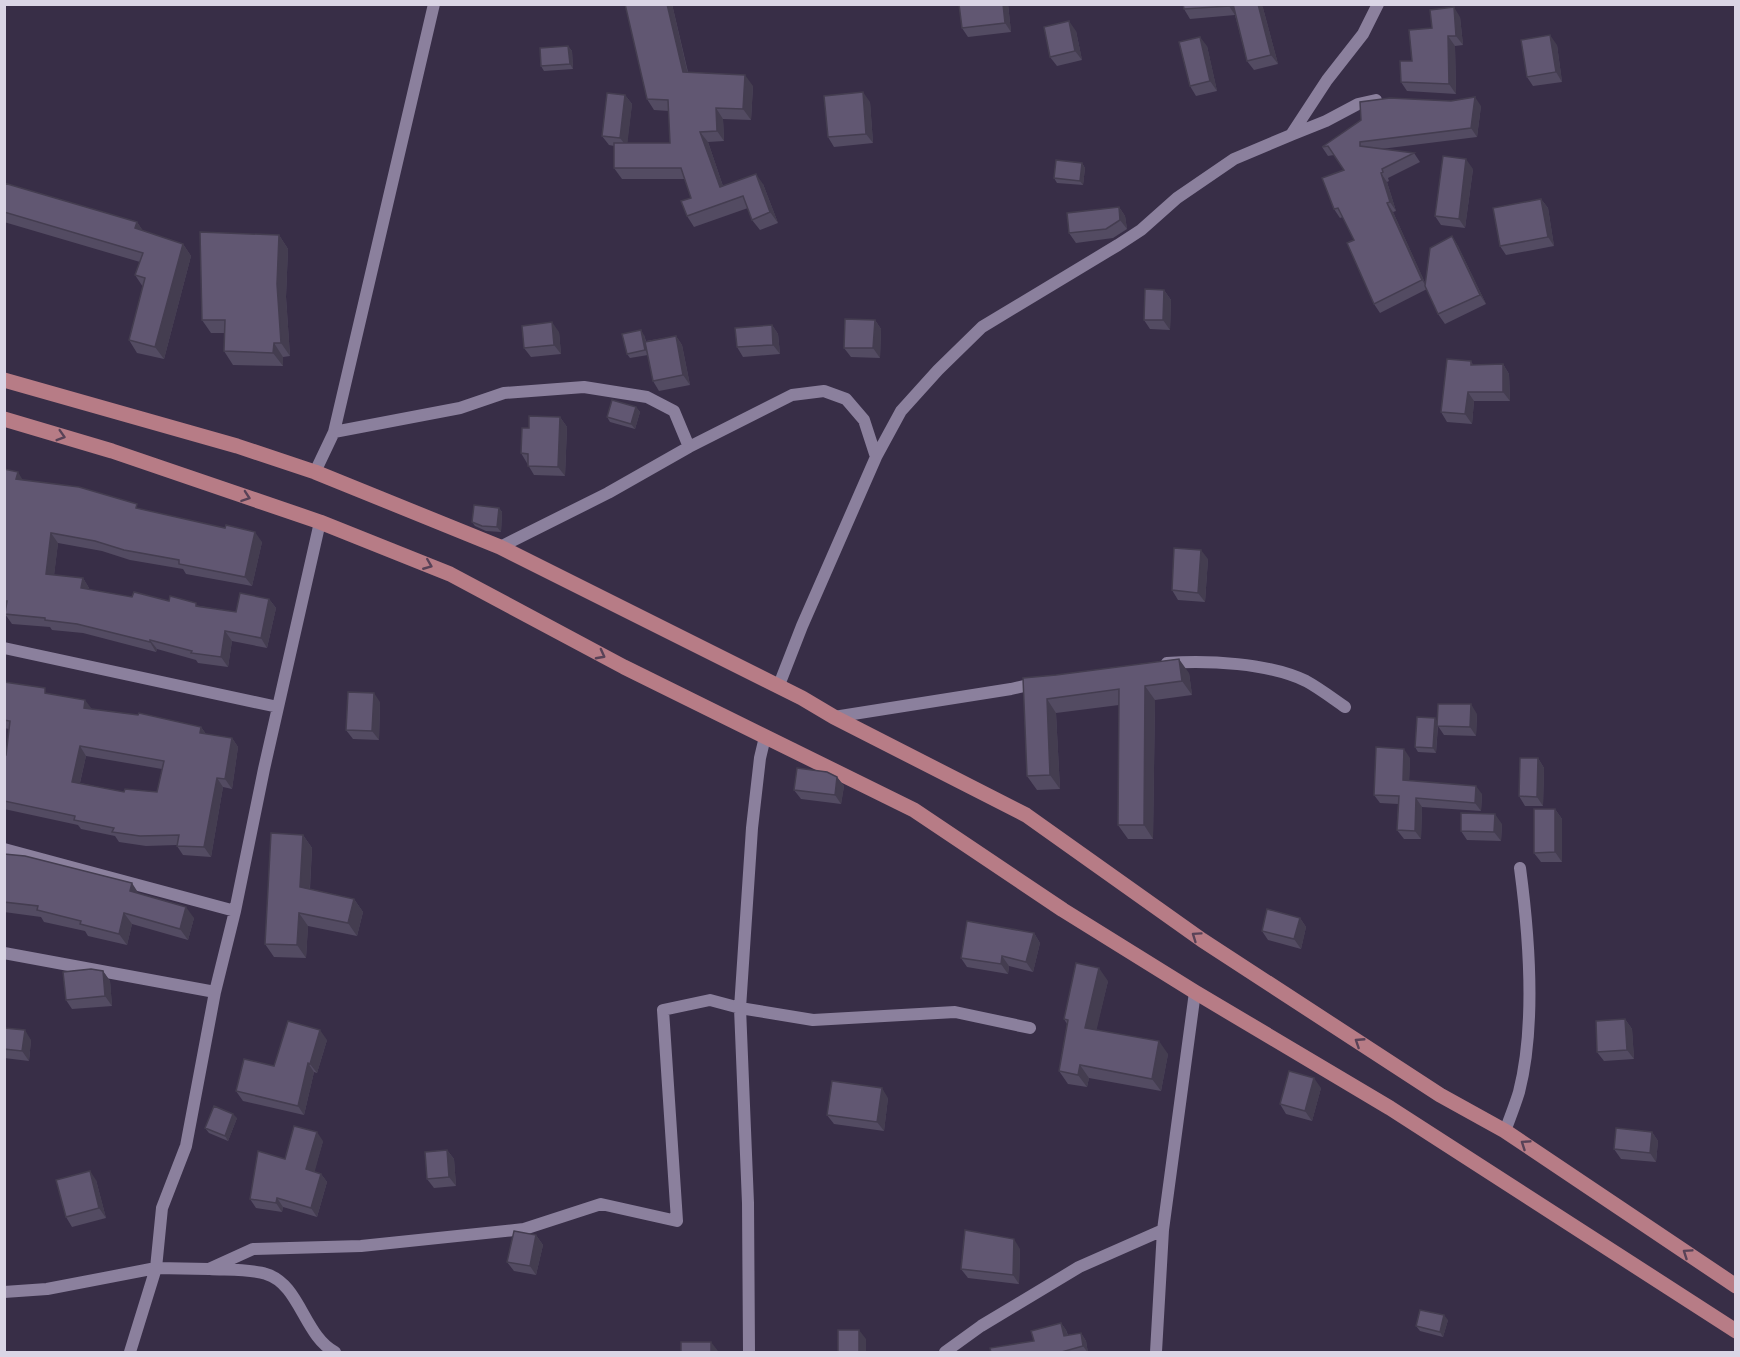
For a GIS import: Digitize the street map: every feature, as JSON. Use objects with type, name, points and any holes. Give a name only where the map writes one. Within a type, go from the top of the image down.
[{"type":"main road","points":[[4,380],[237,446],[315,472],[500,548],[779,685],[834,717],[1026,815],[1202,940],[1440,1095],[1505,1131],[1736,1286]]},
{"type":"main road","points":[[4,419],[112,451],[320,522],[450,574],[624,667],[914,810],[1063,910],[1390,1108],[1736,1331]]},
{"type":"street","points":[[315,472],[334,432],[434,4]]},
{"type":"street","points":[[1291,135],[1327,80],[1363,34],[1378,4]]},
{"type":"street","points":[[779,685],[802,626],[876,457],[901,411],[981,327],[1119,245],[1141,230],[1177,198],[1234,159],[1326,121],[1358,104],[1389,99]]},
{"type":"street","points":[[334,432],[460,408],[504,393],[584,387],[648,397],[674,411],[689,447]]},
{"type":"street","points":[[500,548],[792,395],[824,391],[846,399],[864,420],[876,457]]},
{"type":"street","points":[[130,1353],[156,1268],[162,1208],[186,1146],[214,992],[320,522]]},
{"type":"street","points":[[4,648],[278,707]]},
{"type":"street","points":[[1151,665],[1193,661],[1278,671],[1306,681],[1345,707]]},
{"type":"street","points":[[834,717],[1011,689],[1052,680]]},
{"type":"street","points":[[749,1353],[748,1203],[740,1008],[752,828],[760,758],[765,737]]},
{"type":"street","points":[[4,849],[234,911]]},
{"type":"street","points":[[1505,1131],[1519,1091],[1526,1047],[1527,924],[1520,868]]},
{"type":"street","points":[[4,953],[214,992]]},
{"type":"street","points":[[1156,1353],[1163,1230],[1195,992]]},
{"type":"street","points":[[209,1269],[253,1249],[361,1246],[524,1229],[601,1204],[676,1221],[663,1010],[710,1000],[740,1008],[813,1020],[955,1012],[1030,1028]]},
{"type":"street","points":[[945,1353],[981,1326],[1079,1267],[1163,1230]]},
{"type":"street","points":[[4,1292],[47,1289],[156,1268],[209,1269],[267,1274],[290,1290],[306,1321],[327,1348],[336,1353]]},
{"type":"building","points":[[625,4],[667,4],[683,72],[745,75],[743,109],[716,108],[717,131],[700,132],[720,187],[756,174],[770,212],[752,220],[743,196],[687,216],[681,201],[691,198],[681,168],[614,168],[614,143],[670,143],[668,100],[647,99]]},
{"type":"building","points":[[959,4],[1003,4],[1005,23],[962,28]]},
{"type":"building","points":[[1183,4],[1229,4],[1229,6],[1184,9]]},
{"type":"building","points":[[1233,4],[1258,4],[1271,55],[1247,61]]},
{"type":"building","points":[[1454,7],[1456,36],[1448,36],[1449,84],[1401,82],[1400,61],[1412,61],[1409,30],[1432,28],[1430,10]]},
{"type":"building","points":[[1069,21],[1075,51],[1050,57],[1044,27]]},
{"type":"building","points":[[1550,35],[1556,72],[1527,77],[1521,40]]},
{"type":"building","points":[[1200,37],[1210,81],[1190,86],[1179,42]]},
{"type":"building","points":[[568,46],[570,64],[541,66],[540,48]]},
{"type":"building","points":[[863,92],[866,134],[828,137],[824,96]]},
{"type":"building","points":[[607,93],[625,95],[620,138],[602,136]]},
{"type":"building","points":[[1475,97],[1471,128],[1360,142],[1360,146],[1414,153],[1382,169],[1381,173],[1390,202],[1387,203],[1422,280],[1374,304],[1347,243],[1354,240],[1338,208],[1334,209],[1322,178],[1344,170],[1328,146],[1322,147],[1361,120],[1360,102],[1390,98],[1451,101]]},
{"type":"building","points":[[1443,156],[1466,159],[1459,219],[1435,216]]},
{"type":"building","points":[[1056,160],[1082,163],[1080,181],[1054,178]]},
{"type":"building","points":[[4,183],[137,222],[135,228],[183,244],[155,347],[129,340],[145,278],[135,275],[143,253],[4,212]]},
{"type":"building","points":[[1541,199],[1548,237],[1500,246],[1493,208]]},
{"type":"building","points":[[1119,207],[1120,220],[1106,229],[1069,233],[1067,213]]},
{"type":"building","points":[[200,232],[279,235],[277,284],[281,343],[274,343],[273,353],[224,351],[225,320],[202,320]]},
{"type":"building","points":[[1452,236],[1480,295],[1438,314],[1425,286],[1430,248]]},
{"type":"building","points":[[1145,289],[1164,290],[1163,320],[1144,320]]},
{"type":"building","points":[[845,319],[875,320],[873,348],[844,348]]},
{"type":"building","points":[[552,322],[554,345],[524,348],[522,326]]},
{"type":"building","points":[[772,325],[773,345],[737,347],[735,328]]},
{"type":"building","points":[[641,330],[645,350],[627,354],[622,334]]},
{"type":"building","points":[[676,336],[683,375],[653,381],[645,342]]},
{"type":"building","points":[[1447,359],[1471,361],[1471,365],[1503,364],[1503,392],[1468,392],[1465,414],[1441,412]]},
{"type":"building","points":[[612,400],[636,407],[631,424],[607,417]]},
{"type":"building","points":[[529,416],[560,417],[558,467],[528,466],[528,454],[521,453],[522,428],[529,428]]},
{"type":"building","points":[[4,469],[18,472],[16,479],[79,487],[137,504],[136,508],[225,528],[226,525],[255,532],[245,577],[179,564],[179,560],[51,533],[46,574],[83,578],[81,588],[132,597],[134,592],[169,601],[170,596],[196,603],[196,606],[236,612],[240,593],[269,599],[261,638],[225,631],[221,657],[191,653],[192,651],[150,640],[150,642],[77,624],[5,614],[7,601],[4,601]]},
{"type":"building","points":[[474,505],[499,508],[497,527],[482,526],[472,522]]},
{"type":"building","points":[[1174,548],[1201,550],[1198,593],[1172,590]]},
{"type":"building","points":[[1179,659],[1182,681],[1145,686],[1144,825],[1118,825],[1119,689],[1047,699],[1050,775],[1027,776],[1023,678]]},
{"type":"building","points":[[4,682],[45,688],[45,693],[85,700],[84,708],[138,715],[139,713],[201,727],[200,733],[232,738],[225,779],[217,778],[204,847],[177,846],[179,835],[140,836],[112,832],[114,828],[74,820],[75,816],[4,801],[4,755],[6,755],[10,721],[4,720]],"holes":[[[80,746],[164,761],[157,792],[125,789],[124,792],[72,782]]]},
{"type":"building","points":[[348,692],[374,693],[372,731],[346,730]]},
{"type":"building","points":[[1438,704],[1471,704],[1470,727],[1437,726]]},
{"type":"building","points":[[1417,717],[1435,718],[1433,748],[1415,747]]},
{"type":"building","points":[[1376,747],[1404,749],[1403,780],[1476,786],[1475,803],[1416,798],[1415,831],[1397,830],[1399,796],[1374,795]]},
{"type":"building","points":[[1520,758],[1538,758],[1537,797],[1519,796]]},
{"type":"building","points":[[797,768],[827,772],[837,777],[835,795],[794,790]]},
{"type":"building","points":[[1534,809],[1555,809],[1555,852],[1534,853]]},
{"type":"building","points":[[1461,813],[1495,814],[1494,832],[1461,831]]},
{"type":"building","points":[[271,833],[303,835],[300,887],[354,899],[348,923],[299,913],[297,945],[265,944]]},
{"type":"building","points":[[4,854],[25,856],[132,883],[130,891],[186,907],[180,929],[124,913],[119,934],[80,924],[81,921],[37,910],[38,906],[4,902]]},
{"type":"building","points":[[1267,909],[1300,918],[1294,939],[1262,931]]},
{"type":"building","points":[[967,921],[1034,933],[1026,962],[1002,956],[1001,964],[961,958]]},
{"type":"building","points":[[1076,963],[1099,968],[1085,1028],[1159,1041],[1152,1079],[1080,1065],[1078,1075],[1059,1071],[1068,1020],[1064,1019]]},
{"type":"building","points":[[91,969],[103,971],[105,996],[66,1000],[63,972]]},
{"type":"building","points":[[1625,1019],[1627,1050],[1597,1052],[1596,1021]]},
{"type":"building","points":[[288,1021],[320,1030],[310,1064],[308,1063],[298,1106],[236,1091],[244,1059],[274,1066]]},
{"type":"building","points":[[4,1028],[25,1030],[22,1051],[4,1049]]},
{"type":"building","points":[[1289,1071],[1314,1078],[1305,1111],[1280,1104]]},
{"type":"building","points":[[832,1081],[882,1088],[877,1122],[827,1115]]},
{"type":"building","points":[[214,1106],[233,1114],[225,1136],[205,1128]]},
{"type":"building","points":[[294,1126],[317,1132],[306,1169],[321,1174],[311,1208],[277,1198],[276,1203],[250,1199],[258,1151],[285,1159]]},
{"type":"building","points":[[1616,1128],[1652,1132],[1650,1153],[1614,1149]]},
{"type":"building","points":[[447,1150],[449,1177],[427,1179],[425,1152]]},
{"type":"building","points":[[90,1171],[99,1208],[66,1217],[56,1180]]},
{"type":"building","points":[[965,1230],[1014,1239],[1013,1275],[961,1269]]},
{"type":"building","points":[[514,1231],[536,1235],[530,1266],[507,1262]]},
{"type":"building","points":[[1420,1310],[1444,1315],[1440,1332],[1416,1326]]},
{"type":"building","points":[[1061,1323],[1064,1336],[1081,1333],[1083,1346],[1058,1353],[991,1353],[990,1348],[1034,1341],[1031,1331]]},
{"type":"building","points":[[838,1330],[859,1330],[859,1353],[838,1353]]},
{"type":"building","points":[[681,1342],[711,1342],[711,1353],[681,1353]]}]
